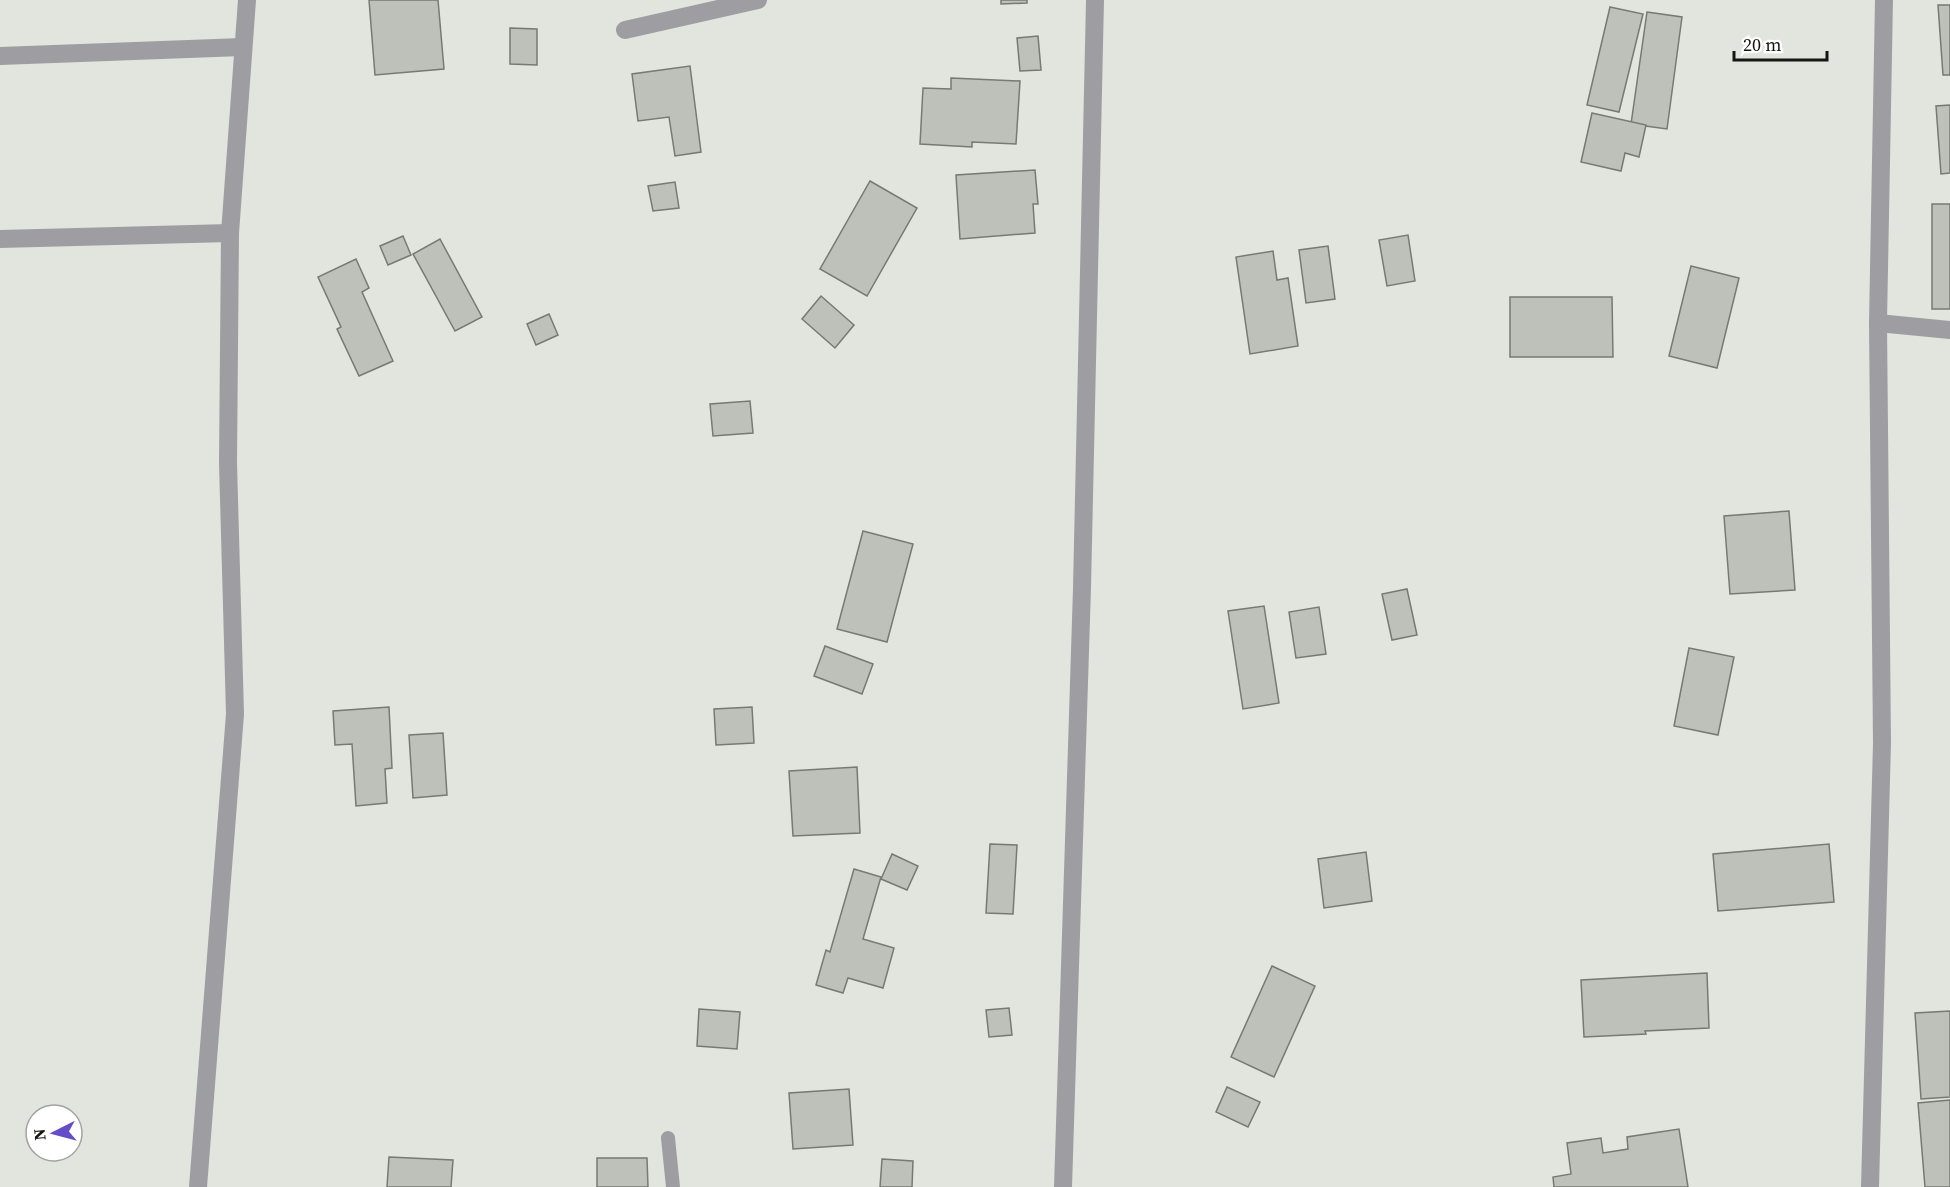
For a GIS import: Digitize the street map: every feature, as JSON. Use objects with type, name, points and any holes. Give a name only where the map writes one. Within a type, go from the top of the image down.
[{"type":"street","points":[[198,1187],[235,714],[228,463],[230,233],[247,0]]},
{"type":"street","points":[[625,30],[758,0]]},
{"type":"street","points":[[1063,1187],[1082,588],[1095,0]]},
{"type":"street","points":[[1870,1187],[1882,743],[1878,323],[1884,0]]},
{"type":"street","points":[[0,56],[242,47]]},
{"type":"street","points":[[0,239],[230,233]]},
{"type":"street","points":[[1878,323],[1950,330]]},
{"type":"lane","points":[[668,1138],[673,1187]]},
{"type":"building","points":[[369,0],[438,0],[444,69],[375,75]]},
{"type":"building","points":[[1001,0],[1027,0],[1027,3],[1001,4]]},
{"type":"building","points":[[1938,5],[1950,5],[1950,75],[1943,75]]},
{"type":"building","points":[[1610,7],[1643,14],[1619,112],[1587,105]]},
{"type":"building","points":[[1647,12],[1682,17],[1667,129],[1631,124]]},
{"type":"building","points":[[510,28],[537,29],[537,65],[510,64]]},
{"type":"building","points":[[1038,36],[1041,70],[1020,71],[1017,38]]},
{"type":"building","points":[[690,66],[701,152],[675,156],[669,117],[638,121],[632,74]]},
{"type":"building","points":[[951,78],[1020,81],[1016,144],[972,142],[972,147],[920,144],[923,88],[951,89]]},
{"type":"building","points":[[1950,105],[1950,173],[1941,174],[1936,106]]},
{"type":"building","points":[[1592,113],[1646,125],[1639,157],[1625,153],[1621,171],[1581,162]]},
{"type":"building","points":[[1035,170],[1038,204],[1033,204],[1035,233],[960,239],[956,175]]},
{"type":"building","points":[[870,181],[917,208],[867,296],[820,269]]},
{"type":"building","points":[[675,182],[679,208],[653,211],[648,186]]},
{"type":"building","points":[[1932,204],[1950,204],[1950,309],[1932,309]]},
{"type":"building","points":[[1408,235],[1415,281],[1387,286],[1379,240]]},
{"type":"building","points":[[403,236],[411,255],[388,265],[380,246]]},
{"type":"building","points":[[440,239],[482,317],[455,331],[413,254]]},
{"type":"building","points":[[1328,246],[1335,299],[1306,303],[1299,250]]},
{"type":"building","points":[[1273,251],[1277,280],[1288,278],[1298,346],[1250,354],[1236,257]]},
{"type":"building","points":[[356,259],[369,288],[362,292],[393,361],[359,376],[337,329],[341,327],[318,277]]},
{"type":"building","points":[[1691,266],[1739,278],[1717,368],[1669,356]]},
{"type":"building","points":[[821,296],[854,325],[835,348],[802,319]]},
{"type":"building","points":[[1510,297],[1612,297],[1613,357],[1510,357]]},
{"type":"building","points":[[549,314],[558,335],[536,345],[527,324]]},
{"type":"building","points":[[750,401],[753,433],[713,436],[710,404]]},
{"type":"building","points":[[1789,511],[1795,590],[1730,594],[1724,516]]},
{"type":"building","points":[[863,531],[913,544],[887,642],[837,629]]},
{"type":"building","points":[[1407,589],[1417,635],[1392,640],[1382,594]]},
{"type":"building","points":[[1264,606],[1279,703],[1243,709],[1228,611]]},
{"type":"building","points":[[1319,607],[1326,654],[1296,658],[1289,612]]},
{"type":"building","points":[[825,646],[873,664],[862,694],[814,676]]},
{"type":"building","points":[[1689,648],[1734,657],[1718,735],[1674,726]]},
{"type":"building","points":[[389,707],[392,768],[385,769],[387,803],[356,806],[352,744],[335,745],[333,711]]},
{"type":"building","points":[[752,707],[754,743],[716,745],[714,709]]},
{"type":"building","points":[[443,733],[447,795],[413,798],[409,735]]},
{"type":"building","points":[[857,767],[860,833],[793,836],[789,771]]},
{"type":"building","points":[[990,844],[1017,845],[1013,914],[986,913]]},
{"type":"building","points":[[1829,844],[1834,902],[1718,911],[1713,854]]},
{"type":"building","points":[[1366,852],[1372,901],[1324,908],[1318,859]]},
{"type":"building","points":[[892,854],[918,866],[907,890],[881,879]]},
{"type":"building","points":[[854,869],[881,877],[863,939],[894,948],[883,988],[848,978],[843,993],[816,985],[826,950],[830,952]]},
{"type":"building","points":[[1272,966],[1315,986],[1274,1077],[1231,1057]]},
{"type":"building","points":[[1707,973],[1709,1028],[1584,1037],[1581,980]]},
{"type":"building","points":[[1009,1008],[1012,1035],[989,1037],[986,1010]]},
{"type":"building","points":[[699,1009],[740,1012],[737,1049],[697,1046]]},
{"type":"building","points":[[1950,1011],[1950,1097],[1921,1099],[1915,1013]]},
{"type":"building","points":[[1227,1087],[1260,1102],[1248,1127],[1216,1112]]},
{"type":"building","points":[[849,1089],[853,1145],[793,1149],[789,1093]]},
{"type":"building","points":[[1950,1100],[1950,1187],[1925,1187],[1918,1103]]},
{"type":"building","points":[[1679,1129],[1688,1187],[1554,1187],[1553,1177],[1571,1174],[1567,1143],[1601,1138],[1603,1153],[1628,1149],[1627,1137]]},
{"type":"building","points":[[389,1157],[453,1160],[451,1187],[387,1187]]},
{"type":"building","points":[[597,1158],[647,1158],[648,1187],[597,1187]]},
{"type":"building","points":[[882,1159],[913,1161],[912,1187],[880,1187]]}]
